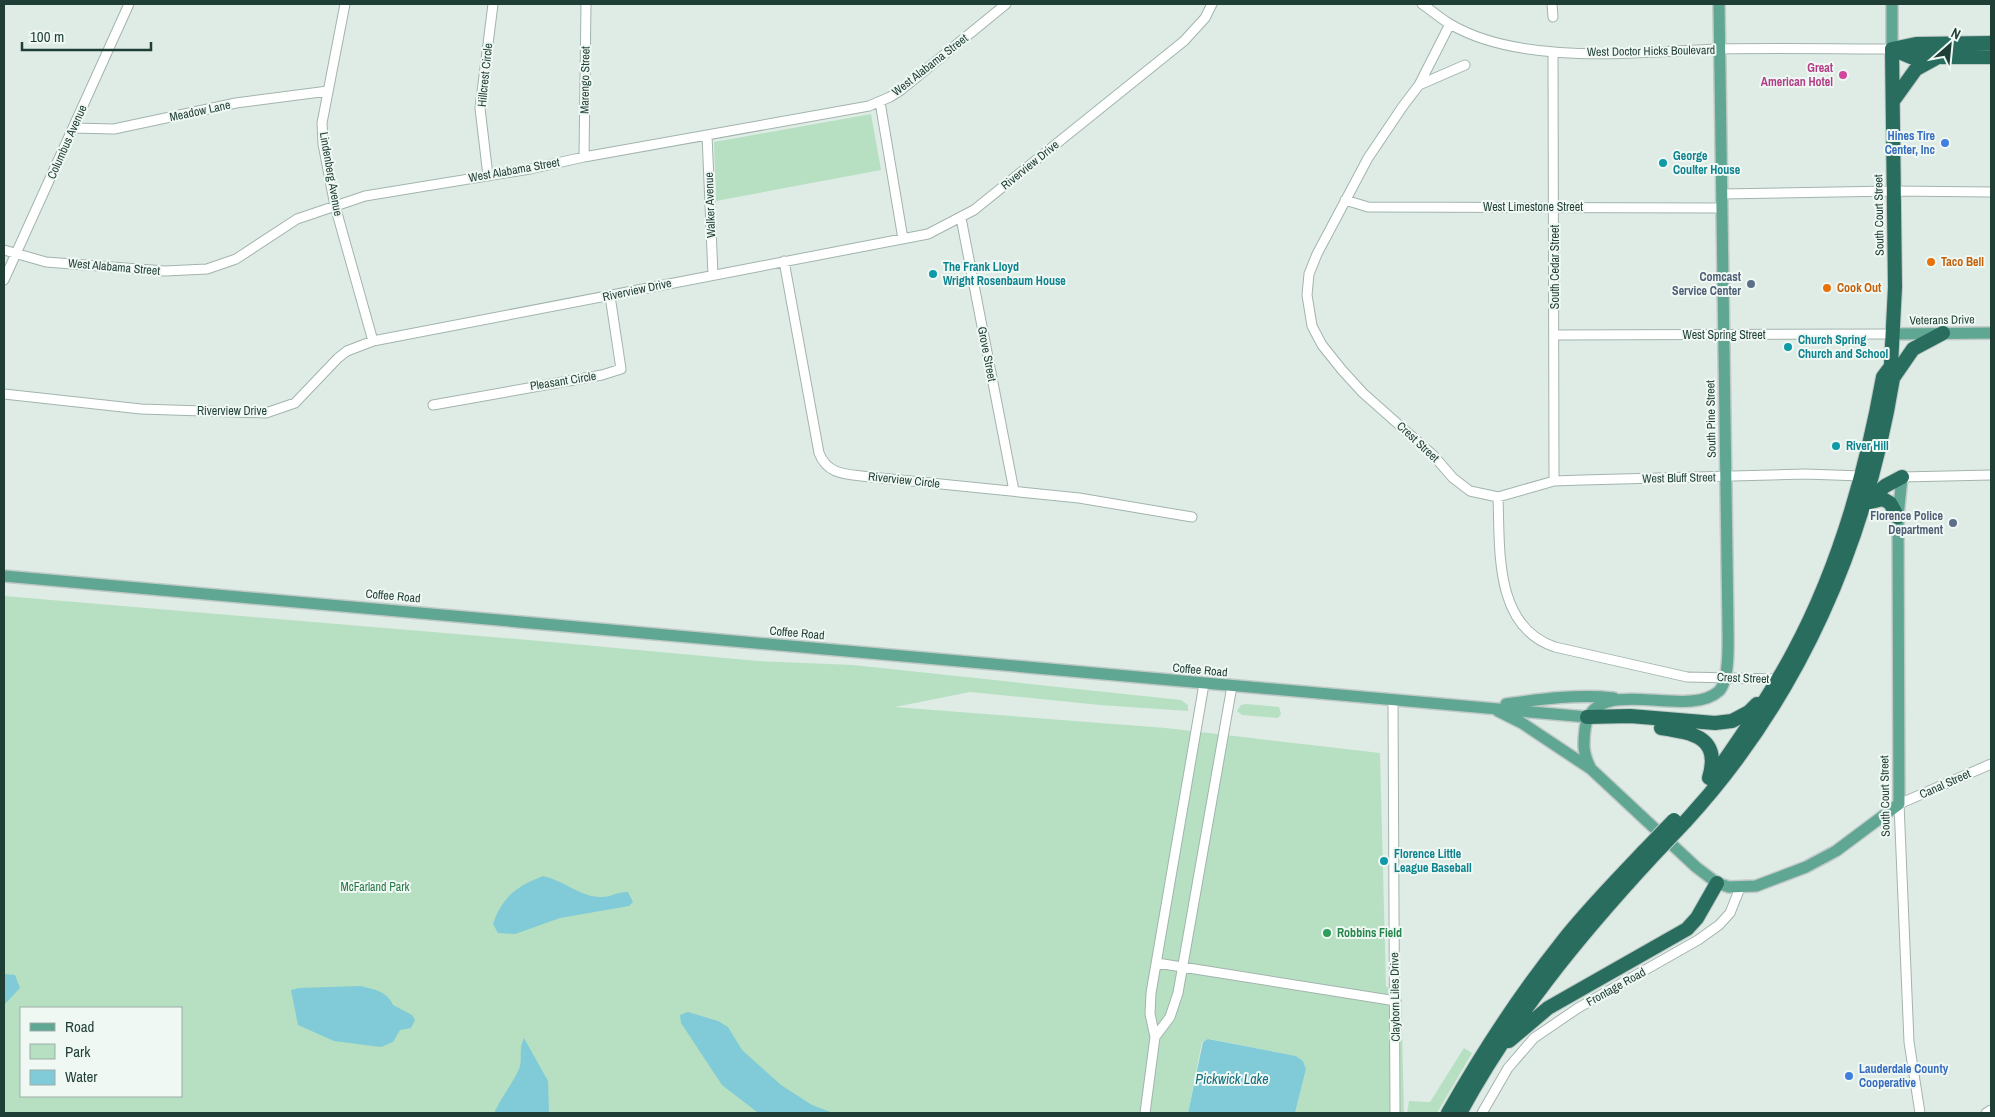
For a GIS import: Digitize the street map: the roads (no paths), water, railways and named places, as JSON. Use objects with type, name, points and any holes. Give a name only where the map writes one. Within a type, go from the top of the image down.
[{"type":"highway","points":[[1892,49],[1916,44],[1991,43]]},
{"type":"highway","points":[[1892,49],[1911,56],[1991,57]]},
{"type":"highway","name":"South Court Street","points":[[1892,49],[1892,372]]},
{"type":"highway","points":[[1892,102],[1916,69],[1922,64],[1939,57]]},
{"type":"highway","points":[[1682,819],[1707,786],[1777,679],[1802,636],[1824,588],[1851,516],[1862,476],[1883,377],[1892,372],[1913,350],[1943,333]]},
{"type":"highway","points":[[1448,1113],[1474,1068],[1525,990],[1582,918],[1648,855],[1741,755],[1797,667],[1832,594],[1865,503],[1876,462],[1892,372]]},
{"type":"highway","points":[[1876,462],[1888,474],[1902,477]]},
{"type":"highway","points":[[1865,503],[1885,486],[1902,477]]},
{"type":"highway","points":[[1865,503],[1882,499],[1890,503],[1898,517]]},
{"type":"highway","points":[[1587,717],[1630,716],[1715,723],[1732,721],[1749,712],[1769,692]]},
{"type":"highway","points":[[1587,717],[1680,730],[1697,736],[1711,751],[1714,763],[1707,786]]},
{"type":"highway","points":[[1460,1113],[1491,1059],[1518,1018],[1562,959],[1648,855]]},
{"type":"highway","points":[[1491,1059],[1513,1037],[1548,1008],[1687,930],[1697,918],[1717,883]]},
{"type":"main road","name":"South Pine Street","points":[[1719,4],[1728,628],[1726,677]]},
{"type":"main road","name":"South Court Street","points":[[1892,4],[1892,49]]},
{"type":"main road","name":"Veterans Drive","points":[[1893,334],[1991,333]]},
{"type":"main road","name":"South Court Street","points":[[1899,804],[1898,517],[1902,477]]},
{"type":"main road","name":"Coffee Road","points":[[4,576],[1587,717]]},
{"type":"main road","points":[[1489,707],[1561,697],[1593,695],[1624,699],[1674,701],[1710,698],[1721,690],[1726,677]]},
{"type":"main road","points":[[1591,769],[1583,748],[1587,717],[1590,711],[1599,705],[1624,699]]},
{"type":"main road","points":[[1489,707],[1522,723],[1591,769],[1696,867],[1717,883],[1740,888],[1768,883],[1836,851],[1899,804]]},
{"type":"street","name":"Columbus Avenue","points":[[4,280],[129,4]]},
{"type":"street","name":"Lindenberg Avenue","points":[[345,4],[322,133],[335,206],[373,341]]},
{"type":"street","name":"Hillcrest Circle","points":[[488,176],[480,108],[493,4]]},
{"type":"street","name":"Marengo Street","points":[[584,157],[586,4]]},
{"type":"street","name":"West Alabama Street","points":[[4,250],[16,255],[46,262],[155,271],[186,272],[207,269],[236,259],[297,218],[365,196],[530,169],[584,157],[868,106],[880,102],[901,90],[1006,4]]},
{"type":"street","name":"Riverview Drive","points":[[4,394],[141,410],[266,413],[295,403],[338,358],[347,351],[373,341],[784,261],[903,240],[938,231],[961,218],[1184,41],[1205,18],[1212,4]]},
{"type":"street","name":"West Doctor Hicks Boulevard","points":[[1422,4],[1450,24],[1501,44],[1552,52],[1720,49],[1892,49]]},
{"type":"street","points":[[1552,4],[1553,17]]},
{"type":"street","name":"Crest Street","points":[[1450,24],[1419,85],[1379,141],[1317,254],[1309,274],[1308,306],[1316,336],[1342,370],[1358,387],[1433,455],[1453,478],[1470,491],[1498,497],[1500,552],[1506,594],[1520,624],[1536,639],[1555,647],[1687,678],[1777,679]]},
{"type":"street","name":"South Cedar Street","points":[[1552,52],[1555,207],[1554,481]]},
{"type":"street","points":[[1419,85],[1465,65]]},
{"type":"street","name":"Meadow Lane","points":[[73,128],[114,129],[236,103],[328,91]]},
{"type":"street","points":[[880,102],[903,240]]},
{"type":"street","name":"Walker Avenue","points":[[707,135],[713,275]]},
{"type":"street","points":[[1722,194],[1893,191],[1991,192]]},
{"type":"street","name":"West Limestone Street","points":[[1345,200],[1368,207],[1722,208]]},
{"type":"street","name":"Grove Street","points":[[961,218],[1014,491]]},
{"type":"street","name":"Riverview Circle","points":[[784,261],[819,453],[822,462],[830,469],[841,474],[1079,498],[1192,516]]},
{"type":"street","name":"Pleasant Circle","points":[[433,405],[621,369],[610,296]]},
{"type":"street","name":"West Spring Street","points":[[1554,335],[1893,334]]},
{"type":"street","name":"West Bluff Street","points":[[1498,497],[1554,481],[1805,474],[1862,476]]},
{"type":"street","points":[[1902,477],[1991,475]]},
{"type":"street","points":[[1145,1113],[1156,1037],[1150,1014],[1151,993],[1204,684]]},
{"type":"street","points":[[1156,1037],[1170,1017],[1183,968],[1232,686]]},
{"type":"street","name":"Clayborn Liles Drive","points":[[1393,700],[1396,1001],[1395,1113]]},
{"type":"street","name":"Canal Street","points":[[1899,804],[1991,764]]},
{"type":"street","name":"South Court Street","points":[[1899,804],[1909,1042],[1920,1113]]},
{"type":"street","name":"Frontage Road","points":[[1482,1113],[1514,1060],[1534,1038],[1578,1008],[1698,940],[1730,913],[1740,888]]},
{"type":"street","points":[[1157,964],[1396,1001]]},
{"type":"street","points":[[1478,1082],[1494,1091]]},
{"type":"street","points":[[1986,1113],[1991,1110]]},
{"type":"water","points":[[543,876],[595,897],[628,892],[633,902],[629,906],[560,918],[515,934],[498,933],[493,924],[506,900],[518,888]]},
{"type":"water","points":[[4,974],[15,975],[20,988],[4,1005]]},
{"type":"water","points":[[361,986],[384,994],[393,1005],[412,1015],[415,1020],[411,1028],[400,1030],[393,1042],[381,1047],[334,1041],[298,1025],[291,990],[299,988]]},
{"type":"water","points":[[688,1012],[718,1021],[728,1027],[742,1050],[781,1085],[812,1105],[833,1113],[757,1112],[722,1085],[681,1023],[680,1015]]},
{"type":"water","points":[[524,1038],[548,1081],[549,1113],[496,1113],[498,1105],[519,1069],[521,1047]]},
{"type":"water","name":"Pickwick Lake","points":[[1208,1039],[1296,1056],[1303,1061],[1306,1069],[1295,1113],[1188,1113],[1203,1042]]},
{"type":"place","name":"Great American Hotel","points":[[1843,75]]},
{"type":"place","name":"Hines Tire Center, Inc","points":[[1945,143]]},
{"type":"place","name":"George Coulter House","points":[[1663,163]]},
{"type":"place","name":"Taco Bell","points":[[1931,262]]},
{"type":"place","name":"The Frank Lloyd Wright Rosenbaum House","points":[[933,274]]},
{"type":"place","name":"Comcast Service Center","points":[[1751,284]]},
{"type":"place","name":"Cook Out","points":[[1827,288]]},
{"type":"place","name":"Church Spring Church and School","points":[[1788,347]]},
{"type":"place","name":"River Hill","points":[[1836,446]]},
{"type":"place","name":"Florence Police Department","points":[[1953,523]]},
{"type":"place","name":"Florence Little League Baseball","points":[[1384,861]]},
{"type":"place","name":"Robbins Field","points":[[1327,933]]},
{"type":"place","name":"Lauderdale County Cooperative","points":[[1849,1076]]},
{"type":"park label","name":"McFarland Park","points":[[375,887]]}]
